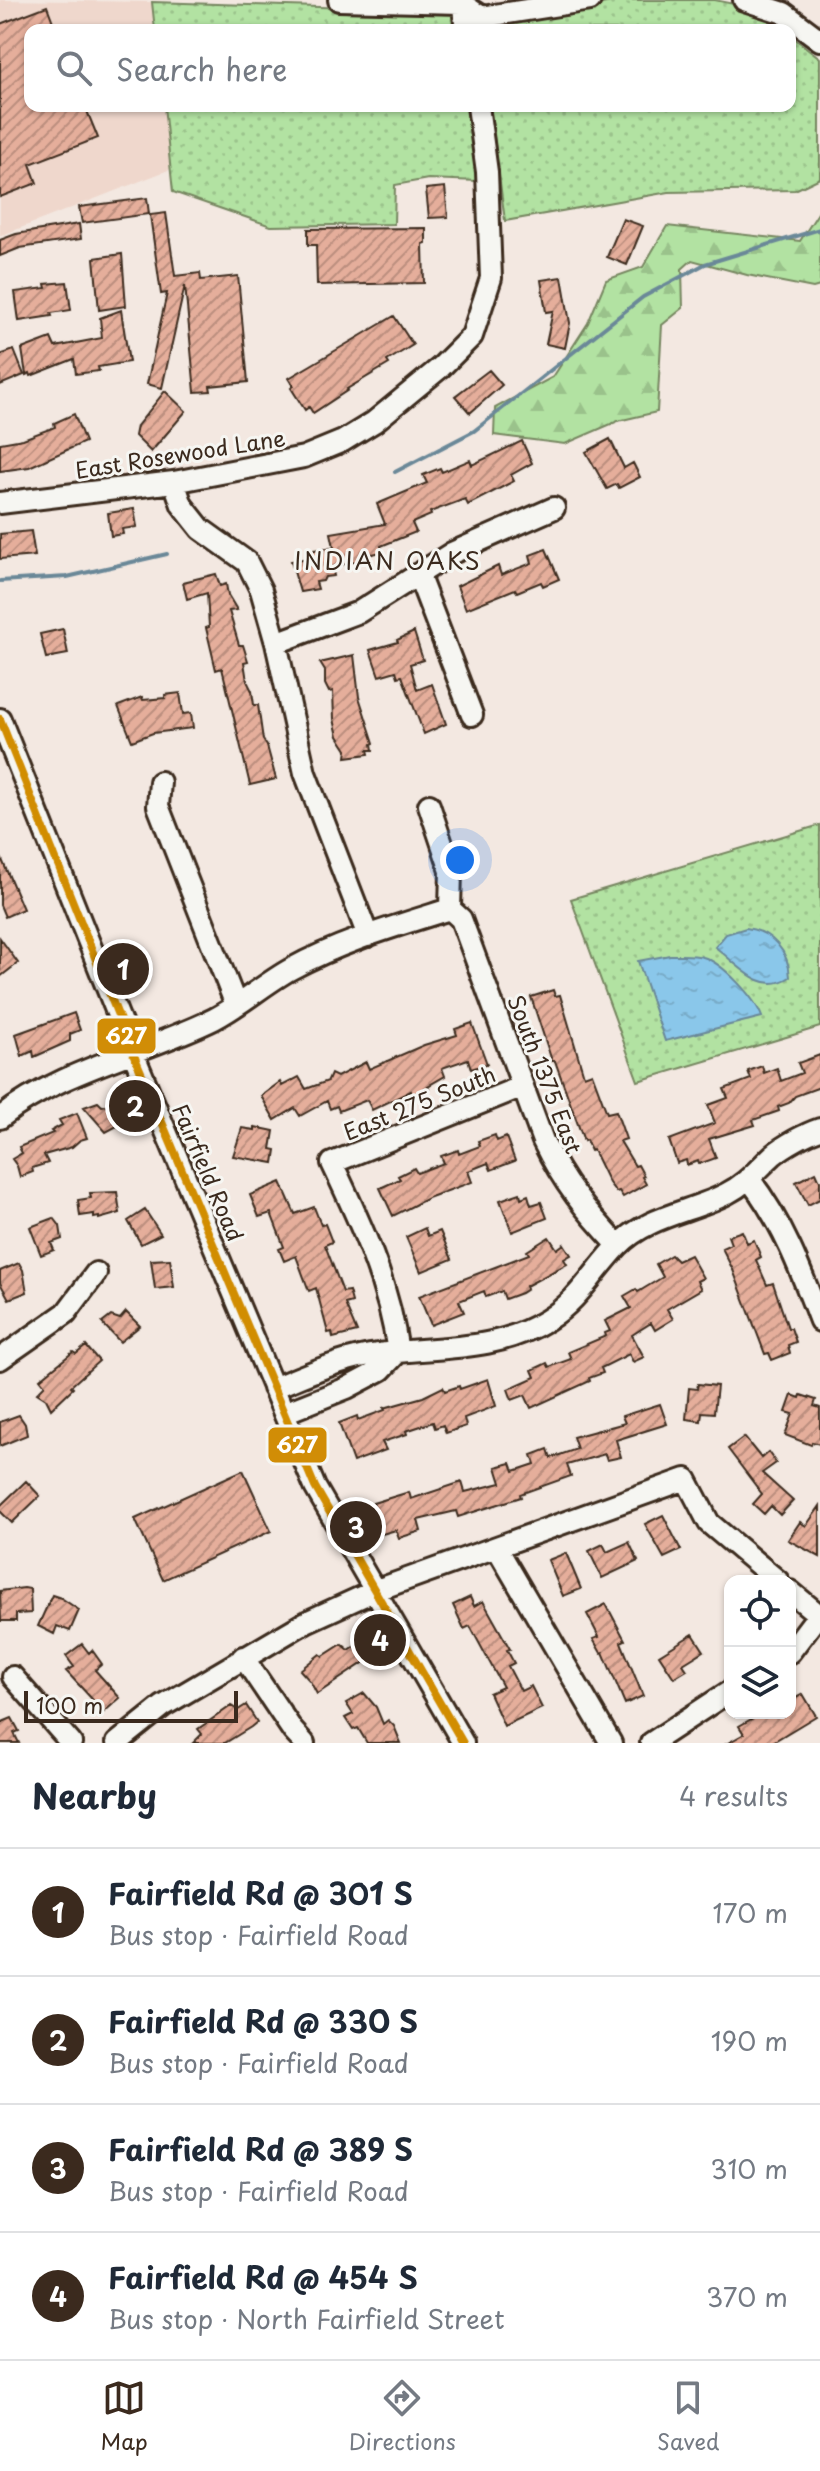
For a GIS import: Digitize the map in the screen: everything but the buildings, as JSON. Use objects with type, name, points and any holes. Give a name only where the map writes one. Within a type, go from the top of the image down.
[{"type":"street","points":[[339,0],[462,1],[482,17],[590,0]]},
{"type":"street","points":[[744,0],[784,13],[820,40]]},
{"type":"street","points":[[462,1],[465,24]]},
{"type":"street","name":"East Rosewood Lane","points":[[0,503],[174,482],[304,457],[343,441],[374,422],[441,367],[472,336],[491,278],[487,172],[479,112]]},
{"type":"street","points":[[174,482],[182,505],[201,529],[247,562],[261,590],[305,773],[368,936]]},
{"type":"street","points":[[276,643],[359,612],[452,553],[554,508]]},
{"type":"street","points":[[418,574],[472,715]]},
{"type":"street","name":"Fairfield Road","points":[[0,719],[133,1053],[315,1487],[463,1743]]},
{"type":"street","points":[[160,782],[158,806],[236,1005]]},
{"type":"street","points":[[0,1118],[19,1103],[49,1087],[216,1018],[290,970],[368,936],[450,909],[451,871],[429,805]]},
{"type":"street","name":"South 1375 East","points":[[450,909],[461,919],[558,1173],[618,1245]]},
{"type":"street","name":"East 275 South","points":[[398,1352],[394,1320],[383,1282],[361,1224],[332,1163],[523,1086]]},
{"type":"street","points":[[273,1388],[340,1363],[398,1352],[485,1344],[513,1336],[548,1320],[582,1292],[618,1245],[640,1229],[724,1195],[750,1180],[775,1153],[820,1129]]},
{"type":"street","points":[[750,1180],[770,1207],[791,1247],[820,1321]]},
{"type":"street","points":[[0,1359],[66,1313],[96,1273]]},
{"type":"street","points":[[284,1413],[347,1388],[381,1370],[398,1352]]},
{"type":"street","points":[[117,1743],[163,1706],[306,1622],[374,1591],[686,1479],[709,1523],[771,1575]]},
{"type":"street","points":[[497,1548],[611,1743]]},
{"type":"street","points":[[794,1647],[819,1615],[796,1596]]},
{"type":"street","points":[[243,1657],[304,1743]]},
{"type":"street","points":[[13,1677],[71,1743]]},
{"type":"street","points":[[651,1743],[724,1695]]},
{"type":"shaded area","points":[[0,0],[152,2],[154,24],[24,24],[24,112],[165,112],[171,169],[0,236]]},
{"type":"green space","points":[[620,0],[715,0],[748,7],[775,24],[508,24]]},
{"type":"green space","points":[[152,2],[449,11],[456,15],[457,24],[154,24]]},
{"type":"green space","points":[[796,40],[820,58],[820,178],[795,190],[669,192],[505,221],[491,112],[796,112]]},
{"type":"green space","points":[[165,112],[469,112],[478,181],[428,179],[395,185],[394,224],[271,226],[173,192]]},
{"type":"green space","points":[[820,210],[820,286],[813,288],[747,275],[692,260],[682,269],[683,308],[662,325],[657,412],[618,421],[565,444],[494,435],[495,408],[553,377],[588,323],[606,280],[643,267],[667,226],[800,241]]},
{"type":"green space","points":[[820,825],[820,1027],[638,1081],[571,899]]},
{"type":"water","points":[[746,928],[763,933],[777,944],[786,959],[790,977],[769,983],[759,980],[715,947],[726,934]]},
{"type":"water","points":[[670,955],[699,956],[720,966],[746,991],[762,1017],[665,1041],[638,961]]},
{"type":"waterway","points":[[395,472],[474,431],[643,297],[705,264],[820,229]]},
{"type":"waterway","points":[[0,581],[67,577],[167,554]]},
{"type":"transit line","name":"627","points":[[0,719],[133,1053],[315,1487],[463,1743]]},
{"type":"place","name":"Fairfield Rd @ 301 S","points":[[123,969]]},
{"type":"place","name":"Fairfield Rd @ 330 S","points":[[135,1106]]},
{"type":"place","name":"Fairfield Rd @ 389 S","points":[[356,1527]]},
{"type":"place","name":"Fairfield Rd @ 454 S","points":[[380,1640]]},
{"type":"district","name":"INDIAN OAKS","points":[[388,560]]}]
